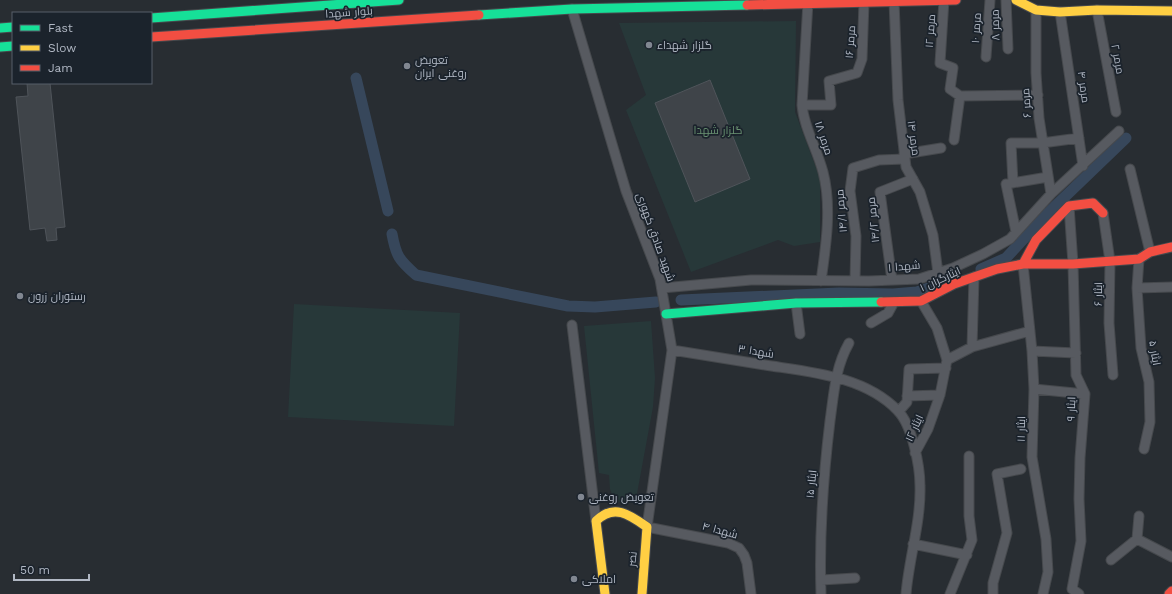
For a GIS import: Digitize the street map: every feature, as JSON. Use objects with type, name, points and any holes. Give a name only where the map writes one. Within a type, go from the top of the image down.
[{"type":"main road","name":"بلوار شهدا","points":[[155,18],[399,0]]},
{"type":"main road","name":"بلوار شهدا","points":[[152,37],[572,9],[808,2],[956,0]]},
{"type":"main road","points":[[1016,0],[1036,10],[1060,12],[1097,10],[1172,11]]},
{"type":"main road","points":[[155,18],[157,29],[163,36]]},
{"type":"main road","points":[[0,28],[12,27]]},
{"type":"main road","points":[[0,47],[12,46]]},
{"type":"main road","points":[[1023,264],[1036,240],[1069,206],[1093,203],[1102,213]]},
{"type":"main road","name":"ایثارگران ۱","points":[[666,314],[796,303],[921,301],[954,284],[997,269],[1023,264],[1073,264],[1139,259],[1150,252],[1172,247]]},
{"type":"main road","points":[[605,594],[596,521],[605,512],[619,511],[647,527]]},
{"type":"main road","name":"نصر","points":[[642,594],[647,527]]},
{"type":"main road","points":[[1169,594],[1172,591]]},
{"type":"street","name":"مرمر ۱۲","points":[[944,0],[940,63],[953,68],[950,89],[960,96]]},
{"type":"street","name":"مرمر ۱۰","points":[[986,57],[990,0]]},
{"type":"street","name":"مرمر ۸","points":[[1006,0],[1008,49]]},
{"type":"street","name":"مرمر ۱۴","points":[[894,1],[898,100],[906,167],[920,192],[933,235],[938,273]]},
{"type":"street","name":"مرمر ۱۸","points":[[808,2],[802,105],[803,115],[823,172],[827,198],[826,244],[821,281]]},
{"type":"street","name":"مرمر ۱۶","points":[[802,105],[831,105],[829,81],[857,73],[862,59],[864,2]]},
{"type":"street","name":"شهید صادق کهوری","points":[[572,9],[626,191],[660,279],[672,350],[647,527]]},
{"type":"street","name":"مرمر ۶","points":[[1036,10],[1038,95],[1042,143],[1051,194]]},
{"type":"street","name":"مرمر ۲","points":[[1097,10],[1116,112]]},
{"type":"street","name":"مرمر ۴","points":[[1060,12],[1083,166]]},
{"type":"street","points":[[954,140],[960,96],[1038,95]]},
{"type":"street","name":"شهدا ۱","points":[[662,288],[751,280],[855,281],[919,279],[938,273],[983,254],[1010,239],[1051,194],[1083,166],[1119,131]]},
{"type":"street","points":[[1013,183],[1011,143],[1042,143],[1079,138]]},
{"type":"street","points":[[905,156],[941,148]]},
{"type":"street","name":"مرمر ۱۴/۱","points":[[855,281],[856,236],[850,191],[852,168],[879,160],[905,156]]},
{"type":"street","points":[[1130,169],[1150,252]]},
{"type":"street","points":[[1016,232],[1006,184],[1048,177]]},
{"type":"street","name":"مرمر ۱۴/۲","points":[[892,280],[880,192],[914,180]]},
{"type":"street","name":"ایثار ۹","points":[[1069,206],[1073,264],[1076,375],[1085,394],[1080,458],[1079,499],[1081,541],[1076,592]]},
{"type":"street","name":"ایثار ۶","points":[[1102,213],[1110,261],[1109,323],[1113,375]]},
{"type":"street","name":"ایثار ۵","points":[[1139,259],[1136,288],[1141,348],[1149,382],[1150,422],[1144,449]]},
{"type":"street","name":"ایثار ۱۱","points":[[1023,264],[1032,352],[1034,389],[1032,457],[1046,539],[1048,572],[1043,594]]},
{"type":"street","points":[[972,347],[974,277]]},
{"type":"street","points":[[1136,288],[1172,287]]},
{"type":"street","name":"ایثار ۱۲","points":[[906,594],[908,568],[913,544],[920,487],[919,464],[915,452],[928,429],[940,395],[946,364],[937,328],[921,301]]},
{"type":"street","points":[[871,323],[888,313],[894,302]]},
{"type":"street","points":[[796,303],[800,334]]},
{"type":"street","points":[[572,325],[596,521]]},
{"type":"street","points":[[915,452],[911,435],[899,411],[907,402],[909,369],[946,364],[972,347],[1030,331]]},
{"type":"street","name":"ایثار ۱۵","points":[[821,594],[821,506],[836,376],[840,358],[849,342]]},
{"type":"street","name":"شهدا ۳","points":[[672,350],[836,376],[872,392],[899,411]]},
{"type":"street","points":[[1032,352],[1076,353]]},
{"type":"street","points":[[1034,389],[1085,394]]},
{"type":"street","points":[[907,396],[940,395]]},
{"type":"street","points":[[950,594],[972,540],[969,509],[969,456]]},
{"type":"street","points":[[993,594],[993,583],[1007,533],[998,474],[1021,468]]},
{"type":"street","points":[[1111,560],[1137,539],[1139,516]]},
{"type":"street","name":"شهدا ۴","points":[[647,527],[721,541],[739,548],[748,563],[751,594]]},
{"type":"street","points":[[1137,539],[1172,557]]},
{"type":"street","points":[[913,544],[967,555]]},
{"type":"street","points":[[820,580],[855,578]]},
{"type":"green space","name":"گلزار شهدا","points":[[796,21],[795,112],[820,178],[820,242],[794,246],[778,240],[691,272],[626,110],[646,95],[619,23]]},
{"type":"green space","points":[[294,304],[460,313],[454,426],[288,417]]},
{"type":"green space","points":[[651,321],[655,378],[653,407],[636,499],[615,503],[610,489],[609,475],[599,473],[584,326]]},
{"type":"building","points":[[710,80],[750,179],[695,202],[655,103]]},
{"type":"building","points":[[27,84],[50,84],[65,227],[56,228],[57,240],[47,241],[45,228],[30,230],[16,97],[28,96]]},
{"type":"waterway","points":[[356,78],[388,211]]},
{"type":"waterway","points":[[981,269],[1006,258],[1048,213],[1126,138]]},
{"type":"waterway","points":[[392,234],[395,248],[399,257],[416,275],[568,306],[595,307],[656,302]]},
{"type":"waterway","points":[[681,300],[839,293],[893,294],[917,292],[952,280]]},
{"type":"traffic: fast","points":[[152,18],[399,0]]},
{"type":"traffic: fast","points":[[479,15],[572,9],[747,5]]},
{"type":"traffic: fast","points":[[0,28],[12,27]]},
{"type":"traffic: fast","points":[[0,47],[12,46]]},
{"type":"traffic: fast","points":[[666,314],[796,303],[881,302]]},
{"type":"traffic: slow","points":[[1016,0],[1036,10],[1060,12],[1097,10],[1172,11]]},
{"type":"traffic: slow","points":[[605,594],[596,521],[609,513],[616,512],[628,515],[647,527],[642,594]]},
{"type":"traffic: jam","points":[[747,5],[956,0]]},
{"type":"traffic: jam","points":[[152,37],[479,15]]},
{"type":"traffic: jam","points":[[1023,264],[1036,240],[1069,206],[1093,203],[1103,213]]},
{"type":"traffic: jam","points":[[881,302],[921,301],[954,284],[997,269],[1023,264],[1073,264],[1139,259],[1150,252],[1172,247]]},
{"type":"traffic: jam","points":[[1169,594],[1172,591]]},
{"type":"place","name":"گلزار شهداء","points":[[649,45]]},
{"type":"place","name":"تعویض روغنی ایران","points":[[407,66]]},
{"type":"place","name":"رستوران زرون","points":[[20,296]]},
{"type":"place","name":"تعویض روغنی","points":[[581,497]]},
{"type":"place","name":"املاکی","points":[[574,579]]}]
